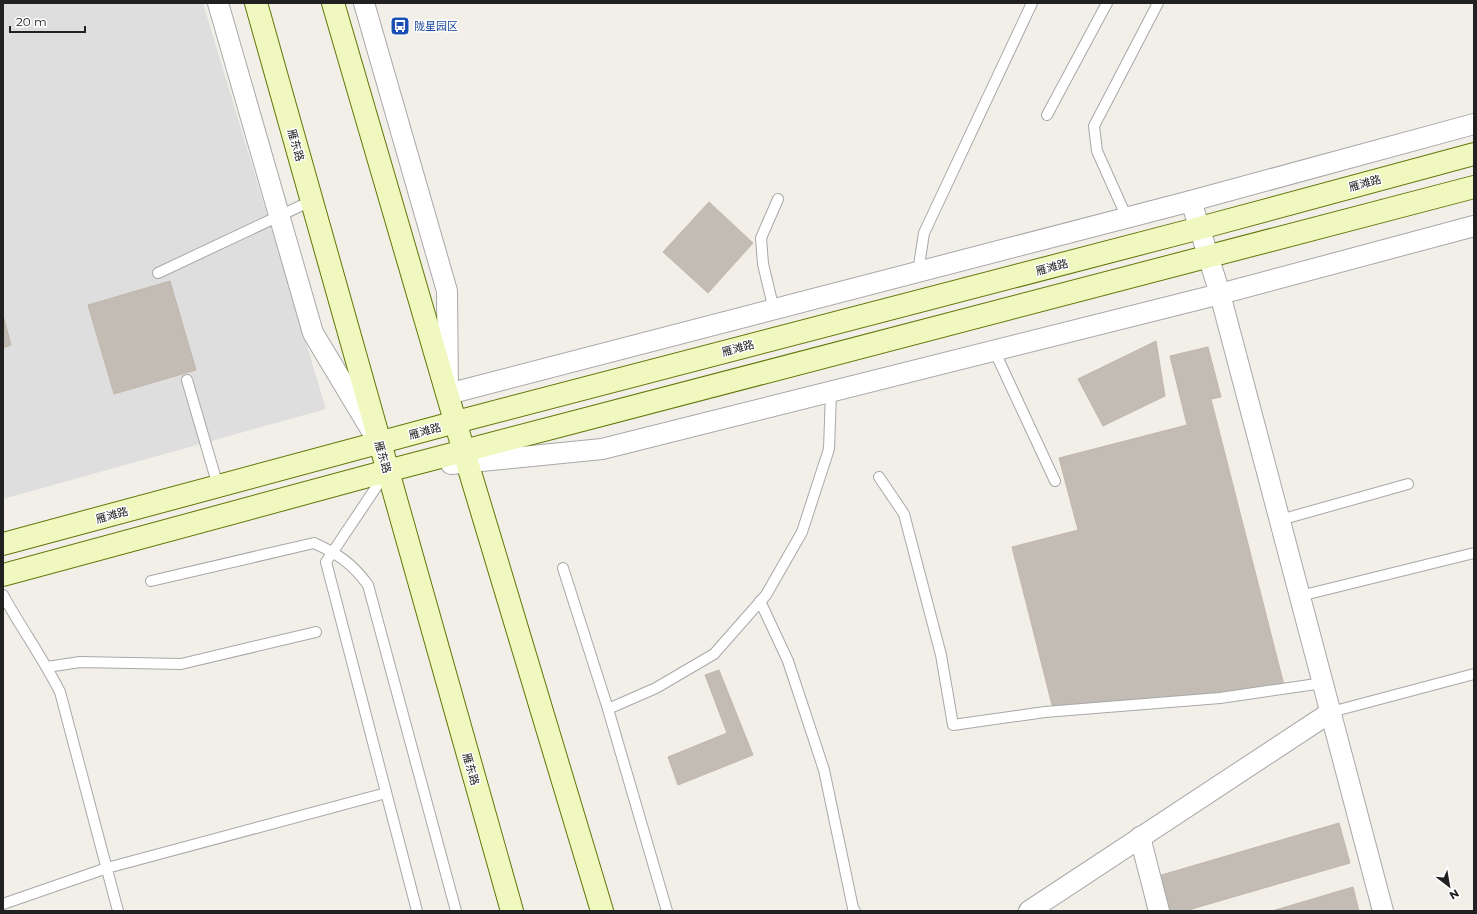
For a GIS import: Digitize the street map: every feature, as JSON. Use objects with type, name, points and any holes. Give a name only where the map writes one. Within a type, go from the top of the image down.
[{"type":"main road","name":"雁东路","points":[[256,3],[512,911]]},
{"type":"main road","points":[[333,3],[466,457],[602,911]]},
{"type":"main road","name":"雁滩路","points":[[3,544],[456,422],[1200,228],[1474,154]]},
{"type":"main road","points":[[3,575],[387,471],[466,457],[1208,256],[1474,187]]},
{"type":"street","points":[[218,3],[278,217],[313,334],[379,443]]},
{"type":"street","points":[[364,3],[446,291],[448,394],[1127,218],[1474,124]]},
{"type":"street","points":[[1191,201],[1220,294],[1383,911]]},
{"type":"street","points":[[466,457],[602,450],[1220,294],[1474,226]]},
{"type":"street","points":[[1029,911],[1331,712]]},
{"type":"street","points":[[1140,837],[1159,911]]},
{"type":"lane","points":[[918,272],[924,233],[1032,3]]},
{"type":"lane","points":[[1047,115],[1107,3]]},
{"type":"lane","points":[[1127,218],[1097,151],[1094,126],[1158,3]]},
{"type":"lane","points":[[774,310],[763,264],[762,238],[778,199]]},
{"type":"lane","points":[[158,273],[311,201]]},
{"type":"lane","points":[[994,350],[1055,481]]},
{"type":"lane","points":[[187,380],[218,486]]},
{"type":"lane","points":[[608,709],[656,688],[714,654],[766,594],[802,532],[829,449],[831,392]]},
{"type":"lane","points":[[387,471],[326,562],[417,911]]},
{"type":"lane","points":[[879,477],[904,514],[941,655],[953,725],[1045,712],[1220,698],[1323,683]]},
{"type":"lane","points":[[1280,520],[1408,484]]},
{"type":"lane","points":[[151,582],[314,543],[333,552],[356,568],[368,585],[456,911]]},
{"type":"lane","points":[[1300,596],[1474,553]]},
{"type":"lane","points":[[563,568],[608,709],[667,911]]},
{"type":"lane","points":[[3,595],[18,622],[47,667],[60,692],[118,911]]},
{"type":"lane","points":[[760,601],[788,661],[824,770],[853,908],[855,911]]},
{"type":"lane","points":[[47,667],[80,662],[182,664],[316,632]]},
{"type":"lane","points":[[1331,712],[1474,674]]},
{"type":"lane","points":[[3,904],[107,868],[386,793]]},
{"type":"shaded area","points":[[3,3],[203,3],[326,409],[3,499]]},
{"type":"building","points":[[709,202],[753,243],[708,293],[663,252]]},
{"type":"building","points":[[170,281],[196,370],[114,394],[88,305]]},
{"type":"building","points":[[3,315],[11,345],[3,348]]},
{"type":"building","points":[[1156,341],[1165,396],[1103,426],[1078,379]]},
{"type":"building","points":[[1208,347],[1221,397],[1211,399],[1284,685],[1053,709],[1012,547],[1078,530],[1059,458],[1187,425],[1170,356]]},
{"type":"building","points":[[719,670],[753,755],[678,785],[668,757],[727,733],[705,675]]},
{"type":"building","points":[[1339,823],[1350,863],[1185,911],[1169,911],[1158,876]]},
{"type":"building","points":[[1353,887],[1359,911],[1272,911]]},
{"type":"place","name":"陇星园区","points":[[400,26]]}]
